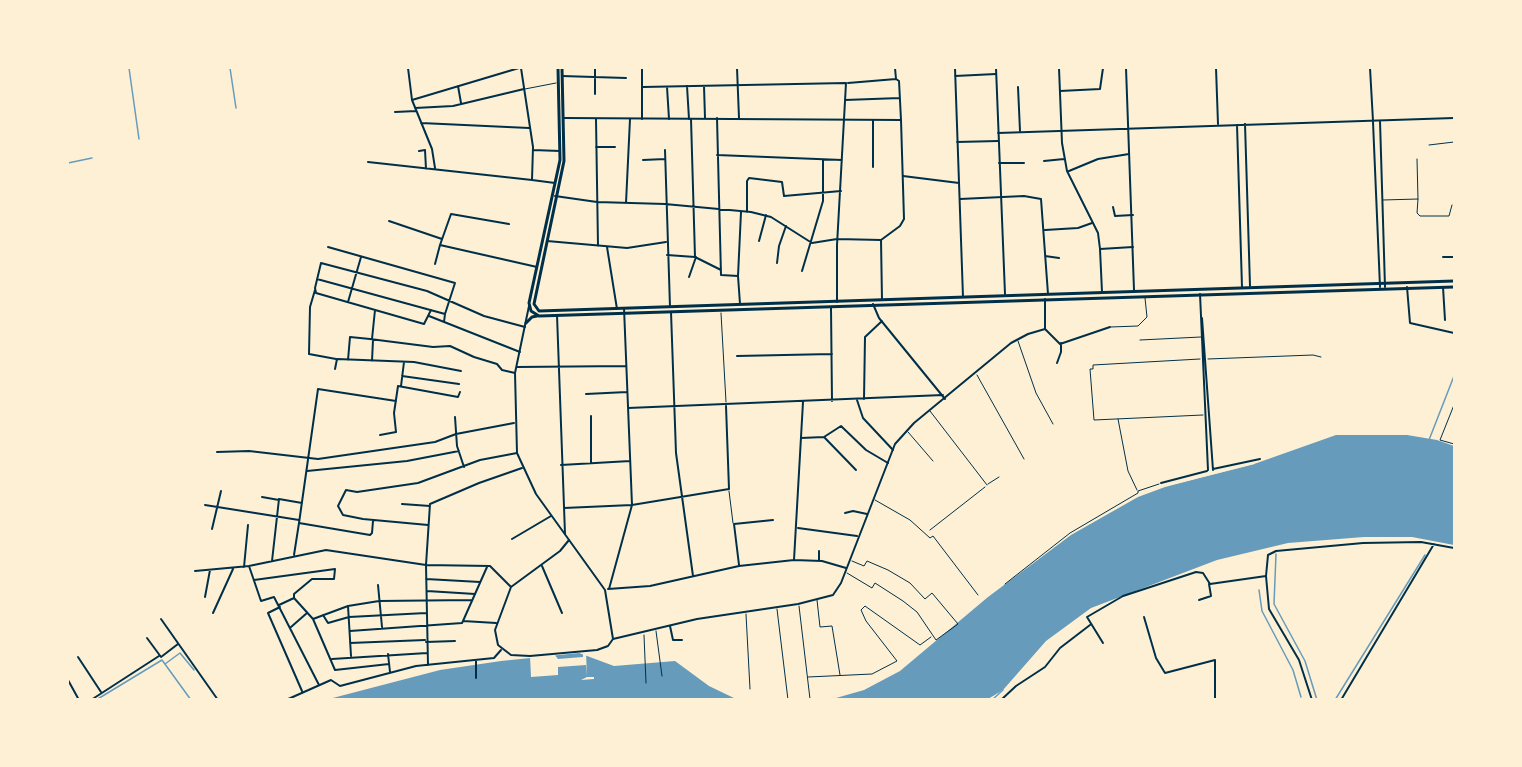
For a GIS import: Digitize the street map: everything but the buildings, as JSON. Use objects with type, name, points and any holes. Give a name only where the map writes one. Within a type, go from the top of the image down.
[{"type":"main road","points":[[539,316],[531,311],[529,303],[564,161],[564,118],[560,68]]},
{"type":"main road","points":[[560,68],[558,82],[560,151],[548,241],[534,304],[539,311],[1455,281]]},
{"type":"main road","points":[[540,253],[545,254]]},
{"type":"main road","points":[[1429,282],[1429,287]]},
{"type":"main road","points":[[526,325],[532,317],[539,316],[1455,286]]},
{"type":"main road","points":[[1174,289],[1174,294]]},
{"type":"main road","points":[[1103,292],[1105,298]]},
{"type":"main road","points":[[772,303],[772,309]]},
{"type":"street","points":[[408,68],[412,100],[432,149],[435,169]]},
{"type":"street","points":[[412,100],[520,68],[533,150],[532,180]]},
{"type":"street","points":[[595,68],[595,94]]},
{"type":"street","points":[[642,68],[642,119]]},
{"type":"street","points":[[737,68],[739,118]]},
{"type":"street","points":[[555,196],[597,202],[665,204],[766,215],[812,243],[837,239],[881,240],[903,222],[900,98],[899,81],[896,79],[895,68]]},
{"type":"street","points":[[955,68],[963,297]]},
{"type":"street","points":[[996,68],[1005,294]]},
{"type":"street","points":[[1059,68],[1064,159],[1098,235],[1103,292]]},
{"type":"street","points":[[1060,91],[1101,88],[1103,68]]},
{"type":"street","points":[[1126,68],[1134,290]]},
{"type":"street","points":[[1216,68],[1218,124]]},
{"type":"street","points":[[1370,68],[1382,282]]},
{"type":"street","points":[[955,76],[996,74]]},
{"type":"street","points":[[562,76],[626,78]]},
{"type":"street","points":[[643,87],[846,83],[896,79]]},
{"type":"street","points":[[837,302],[837,239],[846,83]]},
{"type":"street","points":[[458,86],[461,104]]},
{"type":"street","points":[[687,86],[695,257],[689,277]]},
{"type":"street","points":[[704,86],[705,118]]},
{"type":"street","points":[[667,87],[669,119]]},
{"type":"street","points":[[1018,87],[1020,131]]},
{"type":"street","points":[[395,112],[461,104],[525,89]]},
{"type":"street","points":[[845,100],[900,98]]},
{"type":"street","points":[[564,118],[901,120]]},
{"type":"street","points":[[717,118],[721,270],[722,276],[738,276]]},
{"type":"street","points":[[998,133],[1062,129],[1129,129],[1218,124],[1455,118]]},
{"type":"street","points":[[596,119],[598,246]]},
{"type":"street","points":[[627,203],[630,119]]},
{"type":"street","points":[[873,120],[873,167]]},
{"type":"street","points":[[1380,121],[1382,287]]},
{"type":"street","points":[[422,123],[530,128]]},
{"type":"street","points":[[1237,124],[1242,287]]},
{"type":"street","points":[[1245,124],[1250,286]]},
{"type":"street","points":[[957,142],[998,141]]},
{"type":"street","points":[[596,147],[615,147]]},
{"type":"street","points":[[419,151],[425,150],[426,169]]},
{"type":"street","points":[[533,150],[560,151]]},
{"type":"street","points":[[665,150],[666,242],[670,307]]},
{"type":"street","points":[[1068,171],[1098,159],[1129,154]]},
{"type":"street","points":[[717,155],[842,160]]},
{"type":"street","points":[[643,160],[665,159]]},
{"type":"street","points":[[1044,161],[1064,159]]},
{"type":"street","points":[[802,271],[812,243],[825,191],[824,160]]},
{"type":"street","points":[[368,162],[555,183]]},
{"type":"street","points":[[999,163],[1024,163]]},
{"type":"street","points":[[1375,163],[1381,163]]},
{"type":"street","points":[[903,176],[959,183]]},
{"type":"street","points":[[747,212],[747,181],[749,178],[782,182],[784,196],[841,190]]},
{"type":"street","points":[[960,199],[1000,197],[1041,199],[1048,294]]},
{"type":"street","points":[[1376,201],[1382,200]]},
{"type":"street","points":[[1113,207],[1115,216],[1132,215]]},
{"type":"street","points":[[740,304],[738,276],[741,212]]},
{"type":"street","points":[[435,264],[451,214],[509,224]]},
{"type":"street","points":[[759,241],[766,215]]},
{"type":"street","points":[[389,222],[442,239]]},
{"type":"street","points":[[1045,230],[1072,229],[1093,223]]},
{"type":"street","points":[[777,263],[779,246],[786,226]]},
{"type":"street","points":[[881,240],[882,300]]},
{"type":"street","points":[[548,241],[607,247],[639,247],[666,242]]},
{"type":"street","points":[[440,245],[537,267]]},
{"type":"street","points":[[328,247],[455,283],[444,322]]},
{"type":"street","points":[[607,247],[617,309]]},
{"type":"street","points":[[1100,249],[1133,247]]},
{"type":"street","points":[[667,255],[695,257],[721,270]]},
{"type":"street","points":[[1045,256],[1059,258]]},
{"type":"street","points":[[348,302],[361,257]]},
{"type":"street","points":[[1443,257],[1455,257]]},
{"type":"street","points":[[1241,262],[1249,262]]},
{"type":"street","points":[[461,370],[404,362],[336,359],[309,354],[310,307],[321,263],[450,299],[484,316],[526,325]]},
{"type":"street","points":[[317,279],[445,314]]},
{"type":"street","points":[[1407,287],[1410,323],[1455,333]]},
{"type":"street","points":[[1443,287],[1445,321]]},
{"type":"street","points":[[315,290],[316,294],[424,324],[431,310]]},
{"type":"street","points":[[1200,294],[1203,359]]},
{"type":"street","points":[[1045,299],[1045,329],[1061,343],[1057,363]]},
{"type":"street","points":[[873,301],[873,306],[882,321],[945,399]]},
{"type":"street","points":[[529,303],[515,373],[514,423],[517,453],[522,468],[551,516],[607,589]]},
{"type":"street","points":[[569,540],[560,551],[511,586],[496,623],[495,636],[501,650],[516,656],[597,650],[608,646],[613,639],[607,589],[632,505],[624,308]]},
{"type":"street","points":[[831,308],[831,401]]},
{"type":"street","points":[[372,362],[375,310]]},
{"type":"street","points":[[557,311],[565,534]]},
{"type":"street","points":[[671,312],[676,453],[693,576]]},
{"type":"street","points":[[429,316],[520,352]]},
{"type":"street","points":[[864,399],[865,337],[882,321]]},
{"type":"street","points":[[1061,343],[1110,327]]},
{"type":"street","points":[[613,639],[697,618],[798,604],[832,595],[846,570],[857,536],[893,450],[907,430],[1017,339],[1045,329]]},
{"type":"street","points":[[1202,331],[1211,470]]},
{"type":"street","points":[[348,360],[350,338],[432,347],[450,346],[497,364],[502,370],[515,373]]},
{"type":"street","points":[[737,356],[832,354]]},
{"type":"street","points":[[335,369],[336,359]]},
{"type":"street","points":[[380,435],[396,432],[396,401],[398,387],[401,386],[404,362]]},
{"type":"street","points":[[517,367],[626,366]]},
{"type":"street","points":[[402,376],[459,384]]},
{"type":"street","points":[[401,386],[458,397],[460,392]]},
{"type":"street","points":[[294,557],[319,389],[396,401]]},
{"type":"street","points":[[586,394],[627,392]]},
{"type":"street","points":[[1206,393],[1205,415],[1209,445]]},
{"type":"street","points":[[628,408],[726,406],[943,395]]},
{"type":"street","points":[[857,400],[862,418],[893,450]]},
{"type":"street","points":[[794,560],[803,402]]},
{"type":"street","points":[[564,508],[632,505],[729,489],[726,406]]},
{"type":"street","points":[[591,416],[591,463]]},
{"type":"street","points":[[455,417],[459,451],[464,467]]},
{"type":"street","points":[[217,452],[249,451],[308,459],[435,442],[456,434],[514,423]]},
{"type":"street","points":[[801,438],[824,437],[840,426],[866,450],[888,463]]},
{"type":"street","points":[[824,437],[856,470]]},
{"type":"street","points":[[307,471],[407,461],[459,451]]},
{"type":"street","points":[[428,525],[373,521],[343,515],[338,506],[343,491],[357,492],[418,483],[480,460],[517,453]]},
{"type":"street","points":[[1161,483],[1260,459]]},
{"type":"street","points":[[561,465],[630,460]]},
{"type":"street","points":[[402,504],[430,506],[472,485],[522,468]]},
{"type":"street","points":[[212,529],[220,491]]},
{"type":"street","points":[[262,497],[302,503]]},
{"type":"street","points":[[272,561],[279,500]]},
{"type":"street","points":[[205,505],[276,516],[370,535],[373,521]]},
{"type":"street","points":[[429,665],[426,641],[426,565],[430,506]]},
{"type":"street","points":[[845,513],[853,511],[867,514]]},
{"type":"street","points":[[512,539],[551,516]]},
{"type":"street","points":[[739,566],[734,524],[773,520]]},
{"type":"street","points":[[244,567],[248,525]]},
{"type":"street","points":[[797,528],[857,536]]},
{"type":"street","points":[[1304,699],[1312,699],[1299,660],[1269,609],[1266,576],[1268,555],[1276,551],[1363,543],[1434,544],[1455,549]]},
{"type":"street","points":[[1341,699],[1434,544]]},
{"type":"street","points":[[195,571],[244,567],[326,550],[426,565],[491,567],[511,586]]},
{"type":"street","points":[[819,551],[819,560]]},
{"type":"street","points":[[607,589],[650,586],[739,566],[794,560],[819,560],[846,570]]},
{"type":"street","points":[[541,565],[562,613]]},
{"type":"street","points":[[249,566],[261,600],[274,597],[319,685]]},
{"type":"street","points":[[463,621],[487,567]]},
{"type":"street","points":[[213,613],[233,568]]},
{"type":"street","points":[[254,580],[335,569],[334,579],[312,579],[294,594],[294,598],[268,613],[303,692]]},
{"type":"street","points":[[205,597],[210,570]]},
{"type":"street","points":[[1103,643],[1087,617],[1125,595],[1196,572],[1203,573],[1209,584],[1210,596],[1199,600]]},
{"type":"street","points":[[1209,584],[1266,576]]},
{"type":"street","points":[[426,579],[480,582]]},
{"type":"street","points":[[378,585],[382,628]]},
{"type":"street","points":[[426,591],[475,594]]},
{"type":"street","points":[[294,598],[313,619],[336,670],[389,664]]},
{"type":"street","points":[[313,619],[348,606],[379,601],[472,600]]},
{"type":"street","points":[[348,606],[351,656]]},
{"type":"street","points":[[291,627],[307,613]]},
{"type":"street","points":[[323,615],[328,623],[349,617],[426,613]]},
{"type":"street","points":[[1144,617],[1156,658],[1165,673],[1215,660],[1215,699]]},
{"type":"street","points":[[161,619],[218,699]]},
{"type":"street","points":[[350,631],[462,623],[463,621],[496,623]]},
{"type":"street","points":[[670,625],[673,640],[682,640]]},
{"type":"street","points":[[1001,699],[1045,667],[1060,648],[1090,625]]},
{"type":"street","points":[[147,638],[159,656]]},
{"type":"street","points":[[350,643],[455,641]]},
{"type":"street","points":[[91,699],[178,644]]},
{"type":"street","points":[[286,699],[332,680],[339,686],[429,665],[494,658],[501,650]]},
{"type":"street","points":[[332,659],[427,653]]},
{"type":"street","points":[[388,654],[390,673]]},
{"type":"street","points":[[78,657],[101,692]]},
{"type":"street","points":[[476,660],[476,678]]},
{"type":"street","points":[[68,680],[79,699]]},
{"type":"lane","points":[[525,89],[558,82]]},
{"type":"lane","points":[[1429,145],[1455,142]]},
{"type":"lane","points":[[1417,159],[1417,213],[1420,216],[1449,216],[1452,205]]},
{"type":"lane","points":[[1382,200],[1418,199]]},
{"type":"lane","points":[[1110,327],[1136,326],[1146,319],[1145,296]]},
{"type":"lane","points":[[721,311],[726,406]]},
{"type":"lane","points":[[1140,340],[1201,337]]},
{"type":"lane","points":[[1017,339],[1036,393],[1053,423]]},
{"type":"lane","points":[[1205,415],[1094,420],[1090,369],[1093,369],[1093,365],[1203,359],[1313,355],[1321,357]]},
{"type":"lane","points":[[976,373],[1024,459]]},
{"type":"lane","points":[[1455,405],[1440,440],[1455,444]]},
{"type":"lane","points":[[930,411],[987,485]]},
{"type":"lane","points":[[1118,419],[1128,471],[1138,491]]},
{"type":"lane","points":[[907,430],[933,461]]},
{"type":"lane","points":[[930,530],[999,477]]},
{"type":"lane","points":[[1005,584],[1070,533],[1138,494],[1138,491],[1161,483]]},
{"type":"lane","points":[[729,489],[734,524]]},
{"type":"lane","points":[[873,499],[910,520],[930,538],[933,536],[978,595]]},
{"type":"lane","points":[[846,570],[872,588],[875,583],[903,601],[917,612],[936,640],[958,624],[932,593],[925,599],[910,583],[888,570],[867,561],[864,566],[849,560]]},
{"type":"lane","points":[[817,600],[820,627],[832,626],[840,676]]},
{"type":"lane","points":[[798,604],[810,699]]},
{"type":"lane","points":[[808,677],[872,674],[897,661],[866,621],[861,610],[866,606],[920,645],[932,635]]},
{"type":"lane","points":[[777,607],[788,699]]},
{"type":"lane","points":[[746,612],[750,689]]},
{"type":"lane","points":[[656,629],[662,675]]},
{"type":"lane","points":[[644,633],[646,683]]},
{"type":"water","points":[[1336,435],[1407,435],[1437,440],[1454,446],[1454,545],[1412,537],[1364,537],[1288,543],[1217,560],[1091,608],[1046,641],[1003,690],[988,699],[829,700],[864,690],[900,671],[988,597],[1071,535],[1138,497],[1165,487],[1257,463]]},
{"type":"water","points":[[579,653],[614,666],[675,661],[709,686],[736,699],[325,700],[440,670]]},
{"type":"pier","points":[[1255,461],[1255,464],[1167,486],[1166,483]]},
{"type":"pier","points":[[583,652],[586,652],[587,677],[586,665],[558,667],[558,675],[531,677],[530,656],[554,654],[558,659],[583,657]]},
{"type":"pier","points":[[594,677],[594,679],[581,680]]},
{"type":"waterway","points":[[129,68],[139,139]]},
{"type":"waterway","points":[[230,68],[236,108]]},
{"type":"waterway","points":[[68,163],[92,158]]},
{"type":"waterway","points":[[1429,440],[1454,376]]},
{"type":"waterway","points":[[1276,554],[1274,604],[1305,661],[1317,700]]},
{"type":"waterway","points":[[1335,700],[1425,555]]},
{"type":"waterway","points":[[1259,590],[1262,611],[1293,670],[1301,697]]},
{"type":"waterway","points":[[165,664],[180,653],[194,670]]},
{"type":"waterway","points":[[96,700],[162,660],[191,700]]},
{"type":"waterway","points":[[992,700],[1003,690]]}]
